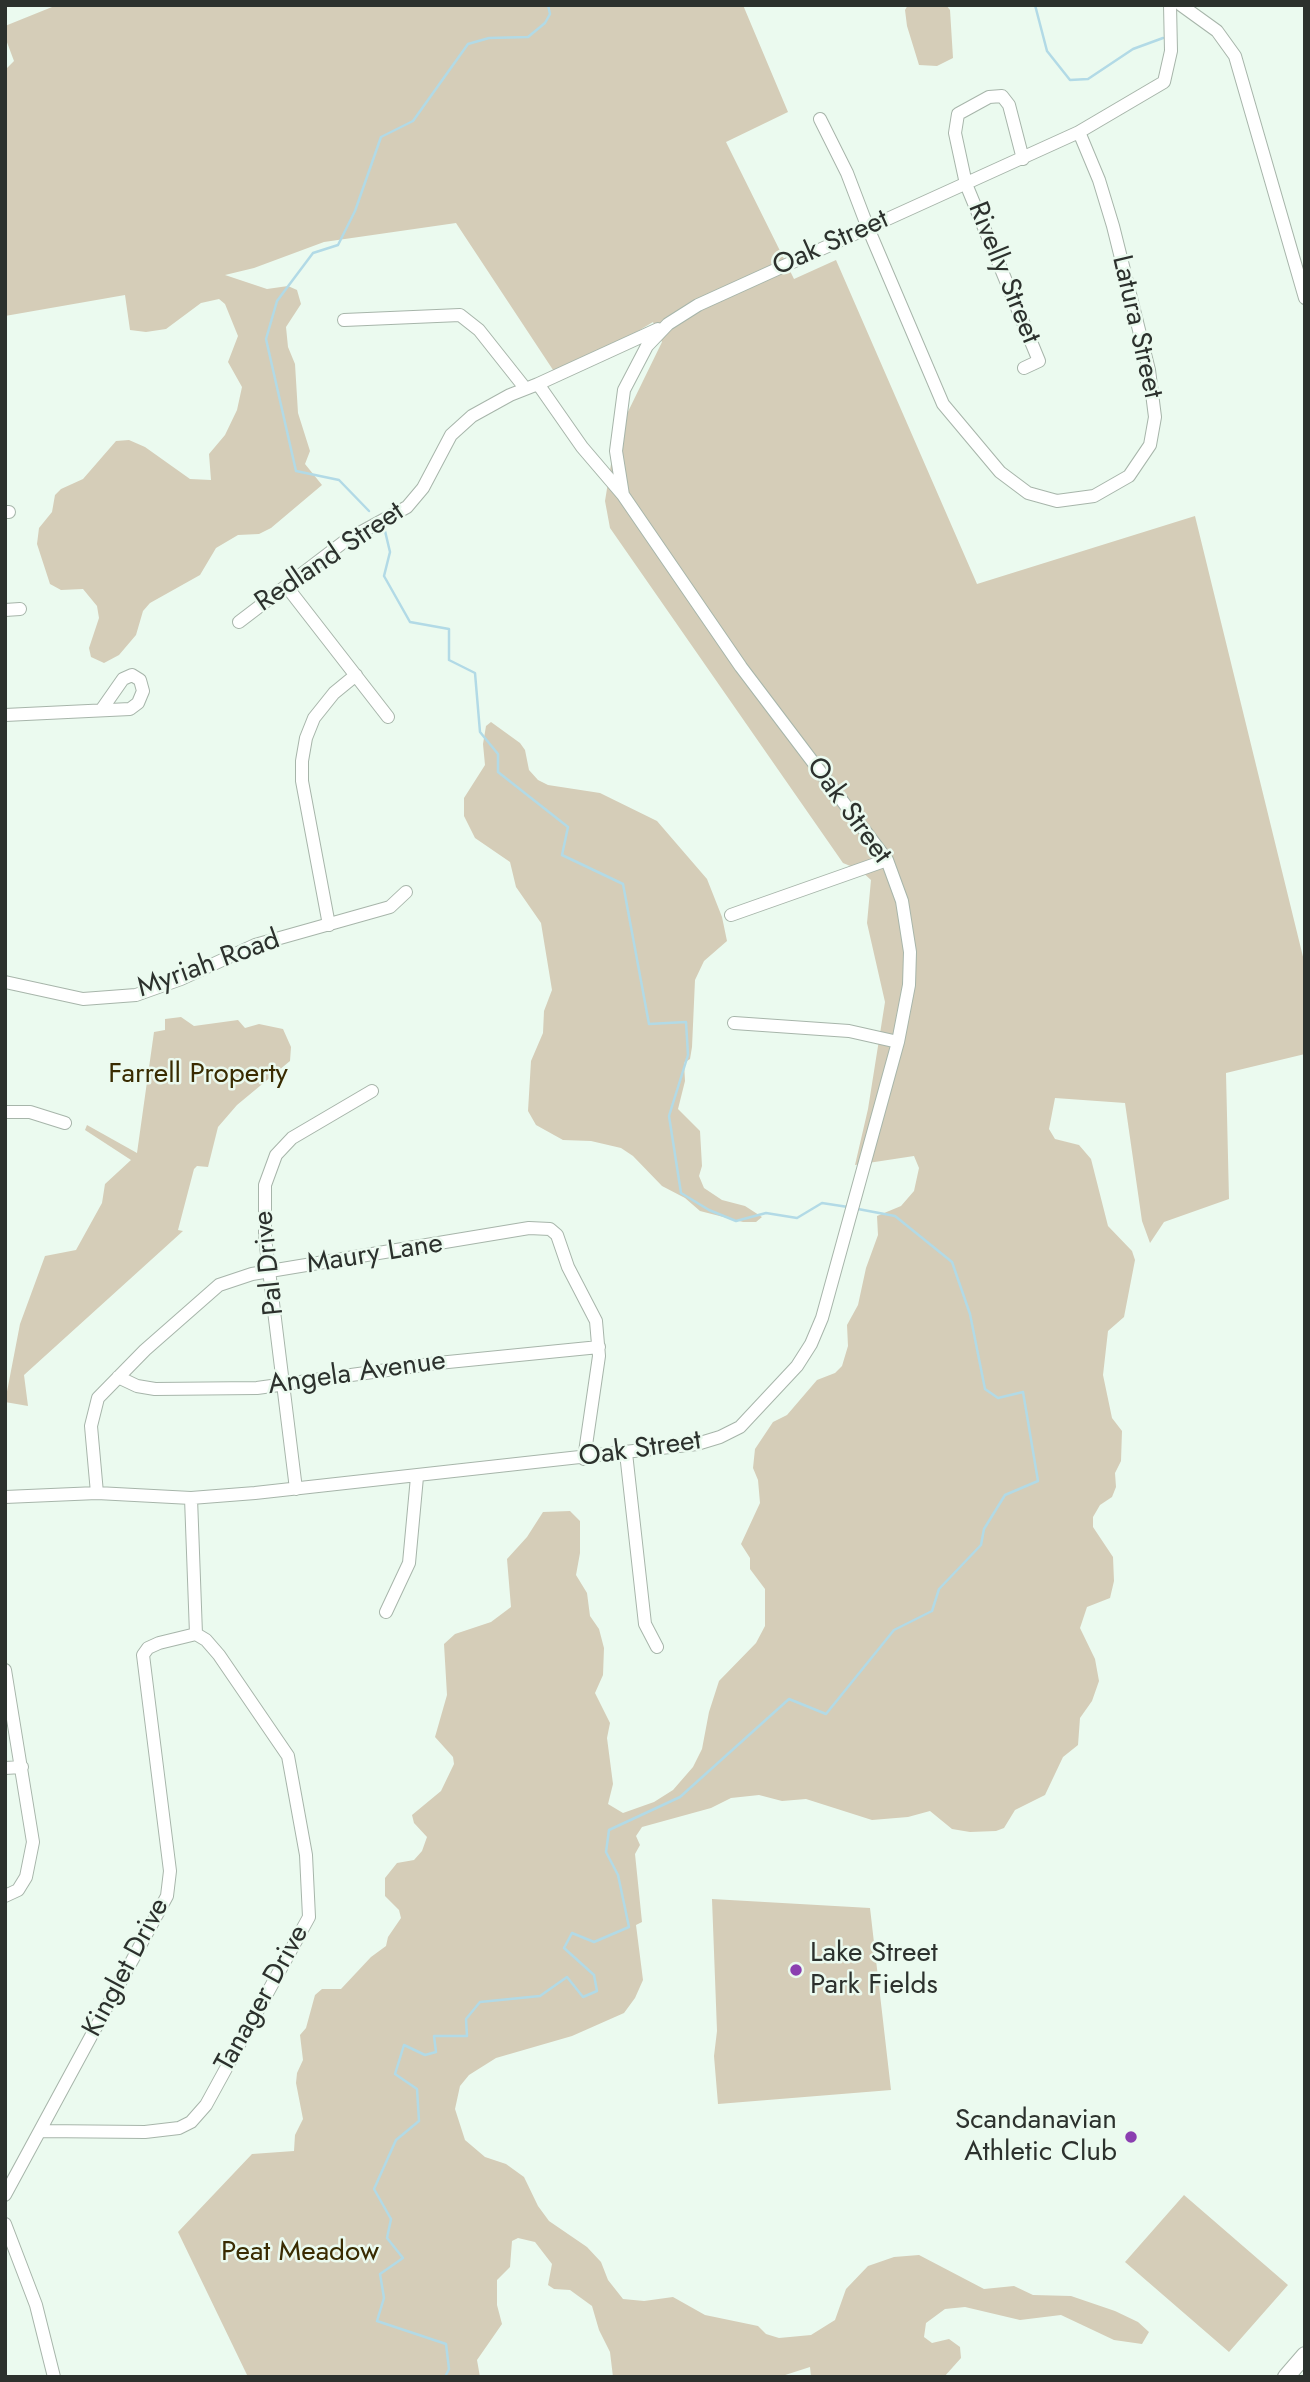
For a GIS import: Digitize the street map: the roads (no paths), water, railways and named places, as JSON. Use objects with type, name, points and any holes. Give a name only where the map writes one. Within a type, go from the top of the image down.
[{"type":"main road","points":[[1286,2377],[1305,2355]]},
{"type":"street","name":"Oak Street","points":[[5,1497],[97,1493],[191,1498],[417,1477],[697,1444],[740,1427],[774,1391],[811,1344],[822,1318],[898,1042],[909,985],[910,952],[902,901],[887,860],[741,667],[623,495],[616,451],[624,390],[647,346],[668,324],[698,305],[1023,159],[1079,132],[1164,82],[1171,51],[1170,5]]},
{"type":"street","points":[[1181,5],[1217,31],[1235,56],[1301,268],[1305,298]]},
{"type":"street","name":"Rivelly Street","points":[[1023,159],[1009,105],[1002,96],[989,97],[963,110],[955,120],[966,184],[1040,361],[1024,368]]},
{"type":"street","name":"Latura Street","points":[[820,118],[847,173],[867,228],[943,404],[988,461],[1014,483],[1044,499],[1071,501],[1104,492],[1129,476],[1141,462],[1153,436],[1155,406],[1113,226],[1099,180],[1079,132]]},
{"type":"street","points":[[344,320],[460,315],[478,330],[531,386],[623,495]]},
{"type":"street","name":"Redland Street","points":[[239,622],[345,541],[401,513],[423,488],[441,451],[457,428],[486,407],[668,324]]},
{"type":"street","points":[[287,587],[388,717]]},
{"type":"street","points":[[5,610],[20,609]]},
{"type":"street","points":[[329,925],[302,781],[303,750],[309,727],[320,710],[356,675]]},
{"type":"street","points":[[5,715],[102,709]]},
{"type":"street","points":[[731,915],[887,860]]},
{"type":"street","name":"Myriah Road","points":[[5,982],[83,999],[136,995],[181,979],[255,945],[390,907],[406,892]]},
{"type":"street","points":[[734,1023],[831,1029],[898,1042]]},
{"type":"street","name":"Pal Drive","points":[[296,1489],[270,1271],[264,1197],[267,1175],[276,1155],[303,1129],[372,1091]]},
{"type":"street","points":[[5,1112],[30,1112],[65,1122]]},
{"type":"street","name":"Maury Lane","points":[[97,1493],[93,1416],[98,1398],[219,1285],[270,1271],[529,1228],[545,1228],[557,1235],[568,1267],[593,1311],[599,1347],[583,1459]]},
{"type":"street","name":"Angela Avenue","points":[[118,1377],[137,1386],[155,1389],[284,1385],[438,1363],[599,1347]]},
{"type":"street","points":[[626,1453],[645,1625],[657,1647]]},
{"type":"street","points":[[386,1612],[409,1563],[417,1477]]},
{"type":"street","points":[[191,1498],[195,1634]]},
{"type":"street","name":"Tanager Drive","points":[[40,2131],[145,2132],[179,2128],[191,2122],[206,2105],[309,1917],[306,1855],[288,1756],[219,1655],[206,1640],[195,1634]]},
{"type":"street","name":"Kinglet Drive","points":[[5,2195],[167,1896],[170,1871],[143,1655],[148,1647],[195,1634]]},
{"type":"street","points":[[5,1670],[31,1829],[32,1860],[23,1884],[5,1896]]},
{"type":"street","points":[[5,1768],[22,1767]]},
{"type":"street","points":[[5,2224],[36,2305],[54,2377]]},
{"type":"waterway","points":[[369,511],[339,480],[296,471],[266,339],[277,301],[313,253],[338,245],[355,211],[381,137],[413,121],[468,44],[489,38],[528,37],[545,23],[550,14],[548,5]]},
{"type":"waterway","points":[[1035,5],[1047,51],[1070,80],[1088,79],[1133,49],[1163,38]]},
{"type":"waterway","points":[[385,531],[390,552],[384,576],[410,622],[449,629],[449,660],[475,673],[480,732],[498,754],[498,772],[568,827],[562,855],[623,884],[649,1024],[686,1022],[688,1055],[669,1116],[681,1193],[709,1210],[736,1221],[766,1213],[797,1218],[822,1203],[848,1207]]},
{"type":"waterway","points":[[445,2377],[449,2369],[446,2344],[377,2321],[384,2298],[380,2274],[403,2258],[387,2238],[391,2219],[374,2189],[396,2140],[419,2121],[417,2089],[395,2074],[404,2045],[425,2055],[436,2052],[434,2036],[467,2036],[466,2019],[480,2002],[540,1996],[567,1977],[583,1997],[597,1991],[594,1975],[564,1948],[572,1933],[594,1942],[629,1927],[618,1875],[606,1852],[609,1830],[680,1797],[789,1699],[826,1714],[894,1630],[932,1611],[939,1589],[981,1545],[984,1529],[1005,1495],[1038,1481],[1023,1392],[998,1398],[985,1389],[970,1314],[952,1262],[895,1216],[858,1209]]},
{"type":"place","name":"Lake Street Park Fields","points":[[796,1970]]},
{"type":"place","name":"Scandanavian Athletic Club","points":[[1131,2137]]},
{"type":"park label","name":"Farrell Property","points":[[198,1075]]},
{"type":"park label","name":"Peat Meadow","points":[[300,2253]]}]
